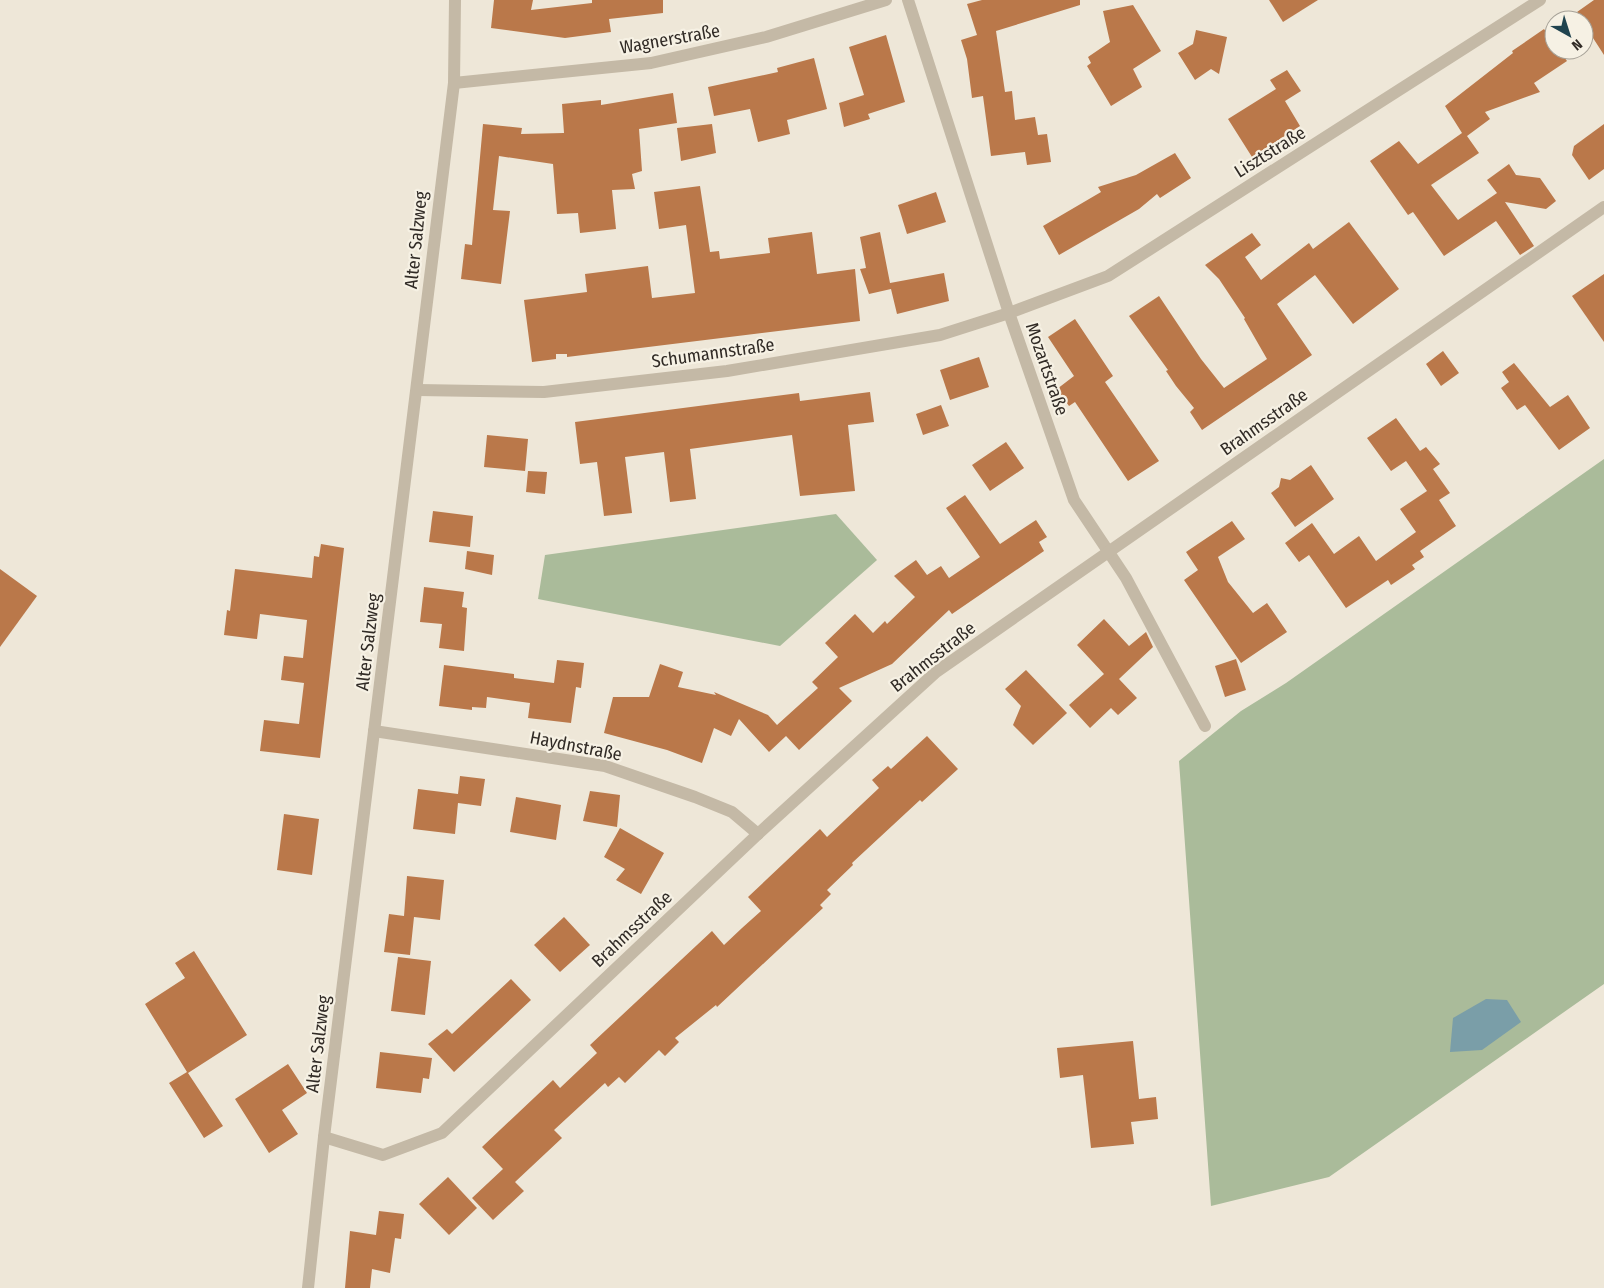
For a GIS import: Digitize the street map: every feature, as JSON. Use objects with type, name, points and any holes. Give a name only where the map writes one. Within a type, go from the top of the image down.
[{"type":"street","name":"Alter Salzweg","points":[[308,1288],[324,1137],[418,390],[435,225],[454,82],[455,0]]},
{"type":"street","name":"Wagnerstraße","points":[[454,82],[651,63],[766,37],[886,0]]},
{"type":"street","name":"Mozartstraße","points":[[908,0],[1009,313],[1074,500],[1126,578],[1205,726]]},
{"type":"street","name":"Lisztstraße","points":[[1009,313],[1108,276],[1540,0]]},
{"type":"street","name":"Brahmsstraße","points":[[324,1137],[383,1155],[442,1132],[758,834],[936,672],[1604,207]]},
{"type":"street","name":"Schumannstraße","points":[[418,390],[544,392],[727,370],[940,335],[1009,313]]},
{"type":"street","name":"Haydnstraße","points":[[374,731],[605,766],[695,797],[732,812],[758,834]]},
{"type":"green space","points":[[1604,459],[1604,984],[1329,1177],[1211,1206],[1179,761],[1241,711],[1286,683]]},
{"type":"green space","points":[[836,514],[877,560],[780,646],[538,599],[545,555]]},
{"type":"water","points":[[1486,999],[1507,1000],[1521,1022],[1482,1050],[1450,1052],[1453,1018]]},
{"type":"building","points":[[494,0],[533,0],[531,10],[592,3],[592,0],[663,0],[663,13],[609,19],[611,32],[565,38],[491,28]]},
{"type":"building","points":[[982,0],[1080,0],[1080,5],[996,31],[1005,92],[1012,91],[1015,120],[1035,117],[1038,135],[1047,134],[1051,162],[1027,165],[1025,152],[991,156],[983,96],[972,98],[967,59],[961,40],[977,35],[967,4]]},
{"type":"building","points":[[1269,0],[1318,0],[1283,22]]},
{"type":"building","points":[[1594,0],[1604,0],[1604,55],[1594,40],[1594,10],[1580,10]]},
{"type":"building","points":[[1133,5],[1161,51],[1133,69],[1142,87],[1111,106],[1087,66],[1091,63],[1088,57],[1110,42],[1103,11]]},
{"type":"building","points":[[1544,29],[1544,60],[1567,61],[1534,83],[1540,92],[1485,112],[1490,119],[1467,136],[1479,153],[1431,185],[1458,220],[1497,193],[1487,180],[1509,164],[1516,175],[1540,178],[1556,201],[1546,209],[1505,202],[1534,246],[1520,255],[1496,221],[1444,256],[1413,212],[1408,215],[1370,161],[1399,141],[1418,164],[1462,133],[1445,106],[1513,53],[1512,51]]},
{"type":"building","points":[[1196,30],[1227,37],[1219,74],[1211,69],[1195,80],[1178,53],[1193,44]]},
{"type":"building","points":[[886,35],[905,102],[868,114],[870,119],[844,127],[839,103],[864,95],[849,47]]},
{"type":"building","points":[[814,58],[827,109],[787,120],[790,134],[758,142],[750,109],[714,116],[708,87],[778,72],[777,68]]},
{"type":"building","points":[[1287,70],[1301,91],[1285,101],[1300,126],[1252,157],[1228,119],[1276,89],[1270,80]]},
{"type":"building","points":[[673,93],[677,123],[639,129],[642,171],[632,174],[635,189],[612,190],[616,229],[580,233],[578,213],[557,214],[553,164],[499,156],[493,210],[510,211],[501,284],[461,279],[465,244],[472,245],[483,124],[522,128],[521,134],[564,133],[562,104],[601,100],[601,105]]},
{"type":"building","points":[[712,124],[716,153],[681,161],[677,128]]},
{"type":"building","points":[[1604,124],[1604,169],[1589,180],[1572,155],[1574,146]]},
{"type":"building","points":[[1175,153],[1191,178],[1160,198],[1157,194],[1139,209],[1059,255],[1043,226],[1101,192],[1098,187],[1136,175]]},
{"type":"building","points":[[700,186],[710,252],[719,251],[720,259],[770,253],[768,238],[812,232],[817,274],[855,269],[860,321],[567,357],[567,354],[556,354],[556,359],[532,362],[524,300],[587,292],[585,274],[648,266],[652,298],[695,293],[686,225],[659,229],[654,192]]},
{"type":"building","points":[[936,192],[946,222],[907,234],[898,205]]},
{"type":"building","points":[[1349,222],[1399,289],[1353,324],[1315,275],[1277,304],[1312,355],[1202,430],[1190,412],[1194,408],[1176,386],[1166,371],[1168,370],[1129,316],[1159,296],[1201,359],[1224,388],[1267,359],[1245,318],[1219,279],[1205,265],[1252,233],[1261,245],[1245,257],[1261,280],[1309,243],[1313,249]]},
{"type":"building","points":[[880,232],[890,283],[944,273],[949,301],[897,314],[891,289],[869,294],[860,269],[866,268],[860,237]]},
{"type":"building","points":[[1604,274],[1604,342],[1572,296]]},
{"type":"building","points":[[1075,319],[1113,376],[1105,382],[1159,461],[1128,481],[1075,402],[1069,406],[1057,389],[1074,376],[1048,337]]},
{"type":"building","points":[[1443,351],[1459,373],[1441,386],[1426,364]]},
{"type":"building","points":[[979,357],[989,387],[950,400],[940,370]]},
{"type":"building","points":[[1514,363],[1550,407],[1568,395],[1590,428],[1559,450],[1525,405],[1517,410],[1501,388],[1509,382],[1502,372]]},
{"type":"building","points":[[870,392],[874,422],[848,425],[855,491],[800,496],[792,435],[690,449],[696,499],[670,502],[664,452],[625,457],[632,513],[604,516],[597,462],[580,464],[575,422],[799,393],[800,401]]},
{"type":"building","points":[[941,405],[949,426],[923,435],[916,414]]},
{"type":"building","points":[[1396,418],[1420,451],[1426,447],[1440,464],[1433,469],[1450,493],[1439,500],[1456,526],[1420,551],[1424,557],[1412,565],[1415,569],[1391,585],[1388,580],[1346,608],[1309,555],[1299,562],[1285,543],[1312,523],[1334,554],[1359,536],[1376,561],[1416,532],[1400,509],[1427,491],[1406,461],[1391,471],[1367,438]]},
{"type":"building","points":[[487,435],[528,439],[525,471],[484,467]]},
{"type":"building","points":[[1006,442],[1024,468],[990,491],[972,465]]},
{"type":"building","points":[[1311,465],[1334,499],[1295,527],[1271,493],[1279,487],[1281,478],[1290,480]]},
{"type":"building","points":[[528,471],[547,472],[545,494],[526,492]]},
{"type":"building","points":[[965,495],[1000,544],[1036,520],[1047,537],[1039,542],[1044,551],[952,614],[949,610],[892,664],[839,688],[852,701],[799,750],[786,736],[769,752],[739,719],[731,736],[714,728],[702,763],[667,750],[604,733],[613,697],[649,697],[660,664],[683,672],[678,687],[716,695],[714,692],[768,715],[777,725],[818,688],[812,682],[838,657],[825,643],[855,614],[873,633],[885,621],[887,624],[915,597],[894,576],[916,560],[927,575],[941,566],[949,578],[980,557],[946,508]]},
{"type":"building","points":[[433,511],[473,516],[470,547],[429,542]]},
{"type":"building","points":[[1232,521],[1245,539],[1218,557],[1228,582],[1253,613],[1267,603],[1287,632],[1241,663],[1184,580],[1198,570],[1186,552]]},
{"type":"building","points":[[321,544],[344,548],[320,758],[260,751],[264,720],[299,724],[304,683],[281,680],[284,656],[303,658],[307,620],[260,614],[257,639],[224,635],[227,610],[230,611],[235,569],[312,578],[314,556],[319,557]]},
{"type":"building","points":[[467,551],[494,555],[492,575],[465,569]]},
{"type":"building","points":[[0,569],[37,596],[0,647]]},
{"type":"building","points":[[424,587],[464,592],[462,607],[467,608],[464,651],[439,648],[442,624],[420,622]]},
{"type":"building","points":[[1104,619],[1129,646],[1146,632],[1153,647],[1119,679],[1137,698],[1118,715],[1111,708],[1090,728],[1069,705],[1104,674],[1077,645]]},
{"type":"building","points":[[1236,659],[1246,690],[1225,697],[1215,666]]},
{"type":"building","points":[[557,660],[584,663],[581,688],[576,687],[571,723],[528,718],[530,703],[487,697],[486,708],[472,707],[472,710],[439,706],[444,665],[514,674],[514,678],[554,683]]},
{"type":"building","points":[[1026,670],[1067,713],[1033,745],[1013,725],[1021,706],[1005,689]]},
{"type":"building","points":[[927,736],[958,769],[922,802],[920,800],[852,863],[853,865],[827,890],[831,894],[820,905],[823,908],[717,1007],[716,1005],[675,1038],[679,1042],[665,1056],[659,1050],[625,1083],[619,1077],[608,1087],[605,1083],[554,1130],[562,1138],[515,1182],[524,1191],[493,1220],[472,1198],[503,1169],[482,1147],[553,1080],[560,1088],[597,1053],[590,1045],[712,931],[724,945],[761,911],[748,897],[820,829],[827,837],[879,788],[872,780],[888,766],[891,769]]},
{"type":"building","points":[[460,776],[485,779],[481,806],[458,803],[455,834],[413,829],[418,789],[458,794]]},
{"type":"building","points":[[590,791],[620,795],[617,827],[583,821]]},
{"type":"building","points":[[516,797],[561,805],[556,840],[510,832]]},
{"type":"building","points":[[284,814],[319,819],[312,875],[277,870]]},
{"type":"building","points":[[620,828],[664,853],[641,894],[616,880],[625,869],[604,857]]},
{"type":"building","points":[[407,876],[444,880],[440,920],[414,917],[410,955],[384,952],[389,914],[404,916]]},
{"type":"building","points":[[564,917],[590,945],[560,972],[534,945]]},
{"type":"building","points":[[194,951],[247,1035],[188,1073],[223,1126],[204,1138],[169,1083],[187,1072],[145,1004],[185,978],[175,963]]},
{"type":"building","points":[[398,957],[431,961],[425,1015],[391,1011]]},
{"type":"building","points":[[511,979],[531,1000],[454,1072],[428,1044],[447,1029],[452,1034]]},
{"type":"building","points":[[1133,1041],[1139,1099],[1156,1097],[1158,1119],[1131,1122],[1134,1144],[1091,1148],[1083,1075],[1060,1078],[1057,1048]]},
{"type":"building","points":[[380,1052],[432,1058],[429,1079],[423,1078],[421,1093],[376,1088]]},
{"type":"building","points":[[288,1064],[307,1093],[282,1110],[298,1134],[269,1153],[235,1099]]},
{"type":"building","points":[[448,1177],[477,1208],[449,1235],[419,1204]]},
{"type":"building","points":[[379,1211],[404,1214],[401,1239],[395,1238],[390,1273],[372,1269],[370,1288],[345,1288],[350,1231],[376,1235]]}]
